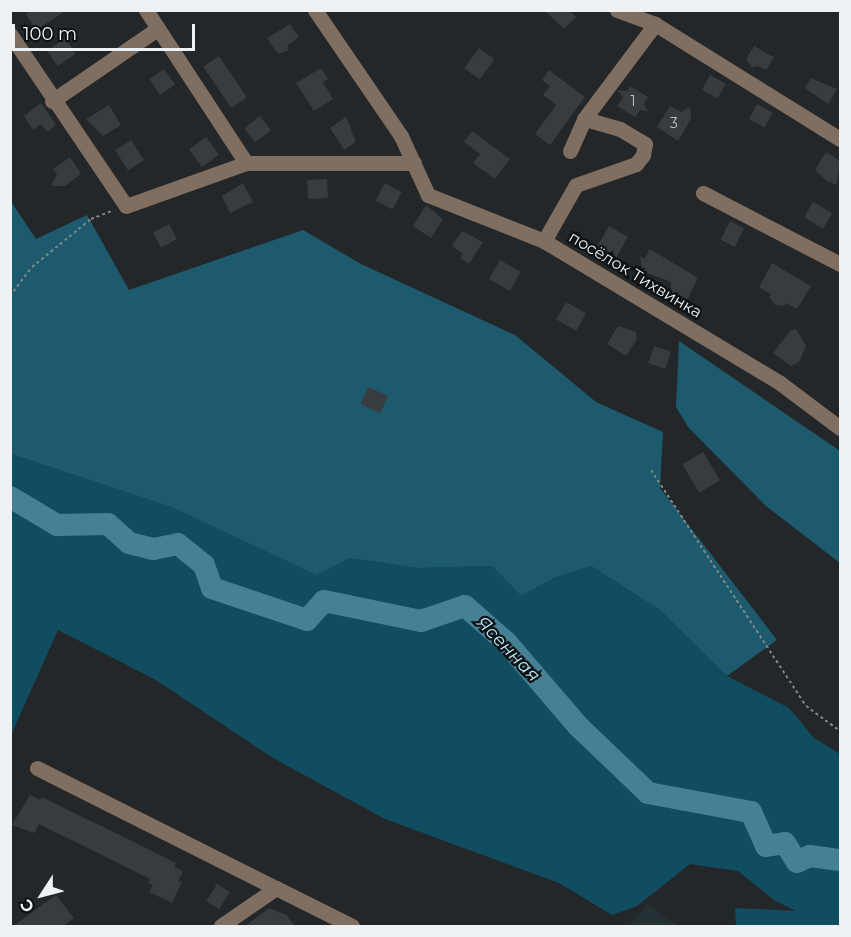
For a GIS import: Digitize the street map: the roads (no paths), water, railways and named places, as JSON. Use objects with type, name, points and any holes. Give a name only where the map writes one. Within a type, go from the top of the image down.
[{"type":"street","points":[[146,10],[246,163]]},
{"type":"street","name":"посёлок Тихвинка","points":[[315,10],[401,136],[428,195],[544,241],[780,383],[840,428]]},
{"type":"street","points":[[617,10],[655,24],[840,139]]},
{"type":"street","points":[[570,151],[584,119],[655,24]]},
{"type":"street","points":[[52,101],[157,29]]},
{"type":"street","points":[[10,34],[52,101],[126,206],[246,163],[414,163]]},
{"type":"street","points":[[544,241],[576,185],[636,164],[643,155],[645,144],[637,139],[620,129],[584,119]]},
{"type":"street","points":[[703,193],[840,264]]},
{"type":"street","points":[[37,768],[352,927]]},
{"type":"street","points":[[221,927],[276,888]]},
{"type":"waterway","name":"Ясенная","points":[[10,497],[57,525],[108,524],[129,543],[153,549],[178,544],[204,565],[212,588],[307,620],[324,601],[421,621],[465,606],[506,642],[578,726],[648,793],[751,812],[766,846],[785,843],[797,862],[810,856],[840,860]]}]
